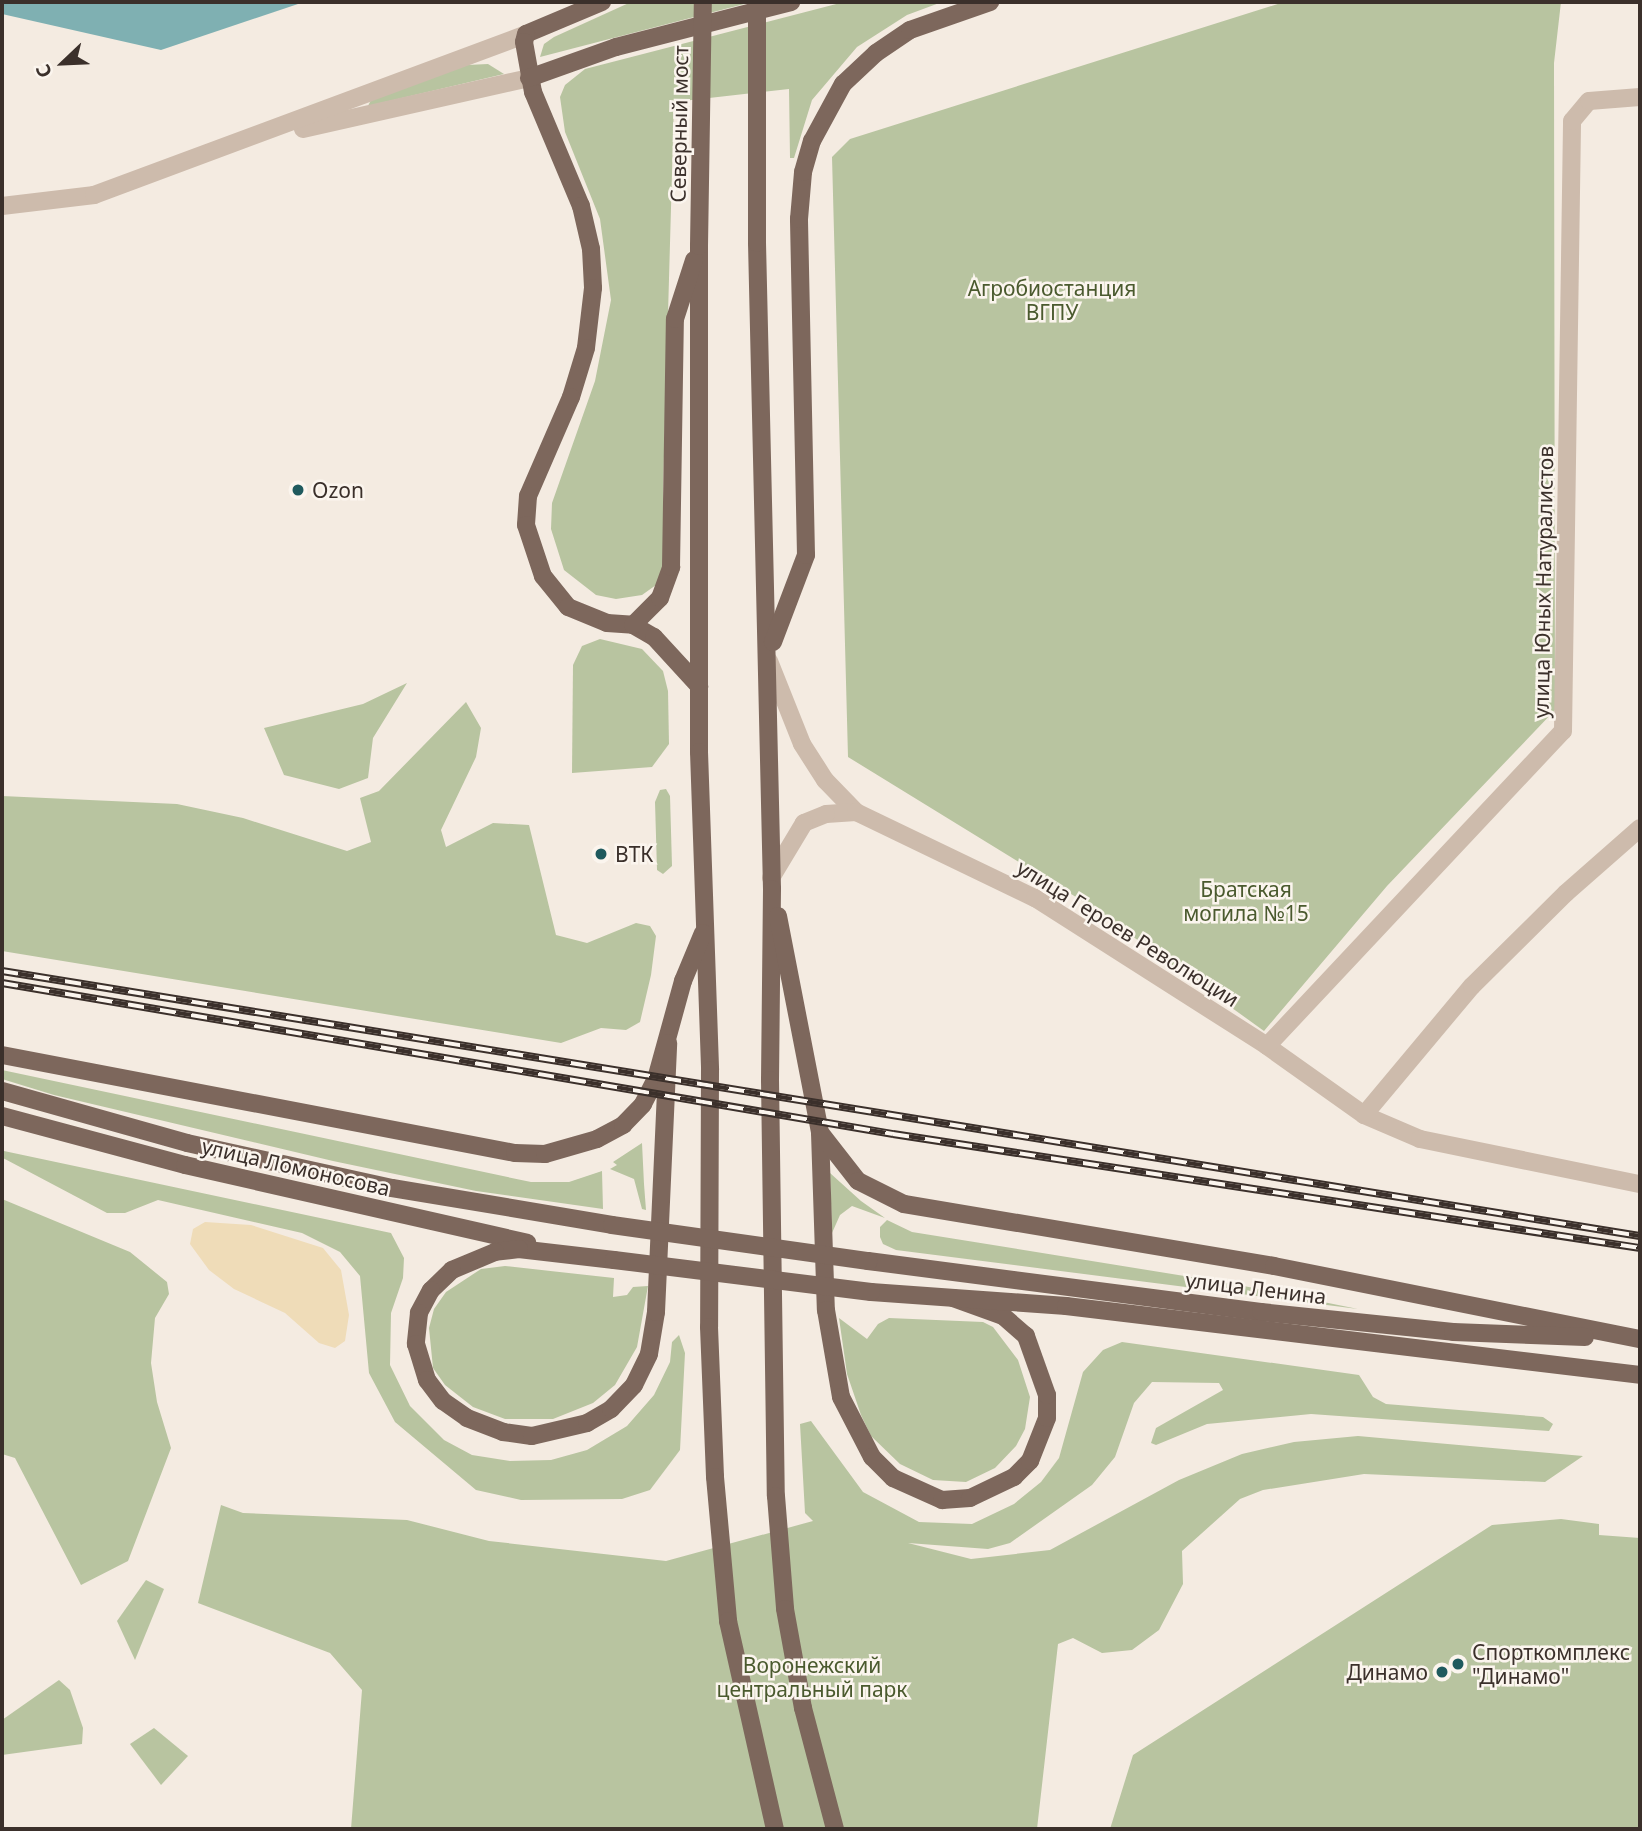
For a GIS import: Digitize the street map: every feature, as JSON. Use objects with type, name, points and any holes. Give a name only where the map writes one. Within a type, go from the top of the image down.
[{"type":"main road","points":[[602,2],[526,34],[529,78],[581,206],[591,249],[593,288],[586,348],[571,397],[528,496],[526,525],[543,576],[568,607],[607,623],[633,625],[654,637],[699,686]]},
{"type":"main road","name":"Северный мост","points":[[704,2],[699,246],[699,686],[711,1119],[709,1327],[728,1621],[775,1829]]},
{"type":"main road","points":[[757,2],[757,243],[772,883],[769,1080],[776,1496],[785,1609],[803,1708],[835,1829]]},
{"type":"main road","points":[[529,78],[616,47],[791,2]]},
{"type":"main road","points":[[768,659],[806,555],[799,219],[803,172],[812,141],[843,84],[876,53],[910,30],[990,2]]},
{"type":"main road","points":[[633,625],[660,598],[671,567],[675,318],[699,246]]},
{"type":"main road","points":[[772,883],[820,1133],[826,1310],[841,1397],[872,1457],[893,1478],[942,1500],[970,1498],[1014,1477],[1030,1461],[1047,1419],[1047,1395],[1026,1336],[1003,1316],[953,1298]]},
{"type":"main road","points":[[2,1055],[502,1150],[545,1154],[571,1149],[622,1125],[647,1096],[668,1043],[684,981],[706,926]]},
{"type":"main road","points":[[582,1256],[519,1249],[495,1252],[458,1267],[431,1290],[419,1313],[416,1344],[427,1380],[443,1401],[491,1428],[533,1436],[587,1423],[611,1409],[634,1385],[649,1354],[656,1312],[668,1043]]},
{"type":"main road","name":"улица Ленина","points":[[2,1091],[187,1143],[392,1188],[612,1225],[868,1261],[1452,1332],[1639,1339]]},
{"type":"main road","name":"улица Ломоносова","points":[[2,1116],[185,1165],[582,1256]]},
{"type":"main road","points":[[820,1133],[858,1181],[904,1204],[1274,1266],[1639,1339]]},
{"type":"main road","name":"улица Ленина","points":[[582,1256],[871,1292],[1066,1306],[1640,1375]]},
{"type":"street","points":[[2,206],[94,195],[248,141],[526,34]]},
{"type":"street","points":[[248,141],[529,78]]},
{"type":"street","name":"улица Юных Натуралистов","points":[[1267,1046],[1563,731],[1573,121],[1589,101],[1640,97]]},
{"type":"street","points":[[768,659],[802,744],[825,779],[856,812]]},
{"type":"street","points":[[772,883],[804,823],[826,814],[856,812]]},
{"type":"street","name":"улица Героев Революции","points":[[856,812],[1035,898],[1267,1046],[1364,1115],[1420,1139],[1640,1184]]},
{"type":"street","points":[[1364,1115],[1472,986],[1566,893],[1640,828]]},
{"type":"green space","points":[[631,2],[752,2],[540,57],[544,44],[554,37]]},
{"type":"green space","points":[[844,2],[942,2],[907,15],[857,47],[812,100],[794,158],[790,158],[789,89],[674,102],[663,491],[665,560],[656,585],[642,595],[616,599],[596,595],[564,570],[551,529],[552,503],[595,381],[611,300],[600,219],[565,132],[560,97],[565,85],[585,69]]},
{"type":"green space","points":[[1284,2],[1561,2],[1554,63],[1555,710],[1387,886],[1264,1031],[1089,905],[848,757],[832,157],[850,139]]},
{"type":"green space","points":[[488,64],[504,74],[368,106],[371,100],[467,65]]},
{"type":"green space","points":[[600,639],[642,649],[663,671],[668,691],[669,744],[652,767],[572,773],[573,665],[582,646]]},
{"type":"green space","points":[[407,683],[373,738],[368,778],[339,789],[284,775],[264,728],[363,704]]},
{"type":"green space","points":[[466,702],[481,728],[476,757],[441,830],[446,847],[493,823],[529,825],[556,935],[587,943],[636,923],[650,926],[656,936],[651,975],[640,1022],[626,1030],[601,1028],[561,1043],[2,951],[2,796],[177,804],[243,818],[347,851],[371,842],[360,798],[379,791]]},
{"type":"green space","points":[[666,789],[670,796],[672,866],[663,874],[657,870],[655,802],[660,790]]},
{"type":"green space","points":[[2,1070],[531,1182],[569,1182],[602,1171],[603,1209],[476,1191],[333,1161],[54,1095],[2,1079]]},
{"type":"green space","points":[[642,1143],[646,1210],[642,1209],[634,1179],[610,1169],[617,1165],[613,1162]]},
{"type":"green space","points":[[4,1151],[391,1233],[404,1258],[403,1278],[391,1313],[390,1365],[410,1406],[444,1440],[472,1455],[510,1461],[551,1460],[587,1450],[627,1426],[654,1395],[670,1362],[672,1342],[679,1335],[685,1353],[680,1450],[650,1490],[622,1499],[521,1500],[476,1490],[395,1422],[369,1373],[360,1276],[340,1252],[302,1233],[158,1200],[125,1213],[107,1213],[3,1158]]},
{"type":"green space","points":[[830,1173],[885,1218],[852,1206],[840,1215],[832,1233]]},
{"type":"green space","points":[[2,1199],[130,1252],[167,1282],[169,1294],[155,1318],[151,1363],[157,1402],[171,1448],[128,1561],[81,1585],[15,1458],[2,1454]]},
{"type":"green space","points":[[887,1220],[912,1232],[1234,1284],[1358,1309],[896,1250],[883,1244],[880,1237],[880,1227]]},
{"type":"green space","points":[[505,1266],[614,1278],[613,1297],[627,1295],[633,1287],[648,1286],[637,1347],[615,1385],[593,1403],[553,1419],[505,1419],[473,1407],[445,1385],[433,1368],[429,1328],[434,1309],[446,1292],[481,1269]]},
{"type":"green space","points":[[839,1318],[867,1339],[878,1324],[889,1318],[983,1322],[993,1327],[1018,1360],[1030,1397],[1025,1429],[1016,1446],[995,1468],[966,1482],[933,1480],[900,1464],[871,1436],[861,1415],[847,1374]]},
{"type":"green space","name":"Воронежский центральный парк","points":[[1122,1342],[1359,1375],[1373,1397],[1386,1404],[1543,1417],[1553,1424],[1549,1431],[1311,1414],[1207,1424],[1156,1445],[1151,1443],[1156,1428],[1223,1390],[1219,1383],[1152,1382],[1134,1403],[1115,1457],[1092,1485],[1010,1543],[988,1549],[908,1543],[971,1559],[1050,1550],[1179,1480],[1242,1454],[1294,1442],[1358,1436],[1583,1456],[1545,1482],[1364,1474],[1263,1490],[1240,1499],[1182,1551],[1183,1584],[1159,1630],[1132,1650],[1102,1653],[1073,1638],[1058,1644],[1037,1829],[351,1829],[362,1690],[330,1653],[198,1603],[221,1505],[243,1513],[407,1520],[489,1541],[666,1561],[813,1521],[805,1513],[800,1424],[811,1421],[863,1492],[919,1522],[972,1524],[1014,1504],[1041,1482],[1059,1458],[1083,1372],[1103,1350]]},
{"type":"green space","name":"Спорткомплекс \"Динамо\"","points":[[1561,1519],[1599,1524],[1599,1535],[1640,1538],[1640,1829],[1110,1829],[1133,1755],[1492,1525]]},
{"type":"green space","points":[[146,1580],[164,1589],[135,1660],[117,1621]]},
{"type":"green space","points":[[59,1680],[70,1690],[83,1728],[82,1744],[2,1755],[2,1720]]},
{"type":"green space","points":[[154,1728],[188,1756],[161,1785],[130,1744]]},
{"type":"sand","points":[[205,1222],[251,1225],[323,1248],[341,1270],[349,1315],[345,1341],[335,1348],[319,1343],[285,1313],[234,1289],[209,1270],[190,1244],[193,1229]]},
{"type":"water","points":[[2,2],[304,2],[161,50],[2,14]]},
{"type":"railway","points":[[2,971],[1640,1236]]},
{"type":"railway","points":[[2,983],[893,1134],[1640,1248]]},
{"type":"place","name":"Ozon","points":[[298,490]]},
{"type":"place","name":"ВТК","points":[[601,854]]},
{"type":"place","name":"Спорткомплекс \"Динамо\"","points":[[1458,1664]]},
{"type":"place","name":"Динамо","points":[[1442,1672]]},
{"type":"park label","name":"Агробиостанция ВГПУ","points":[[1052,300]]},
{"type":"park label","name":"Братская могила №15","points":[[1246,901]]}]
